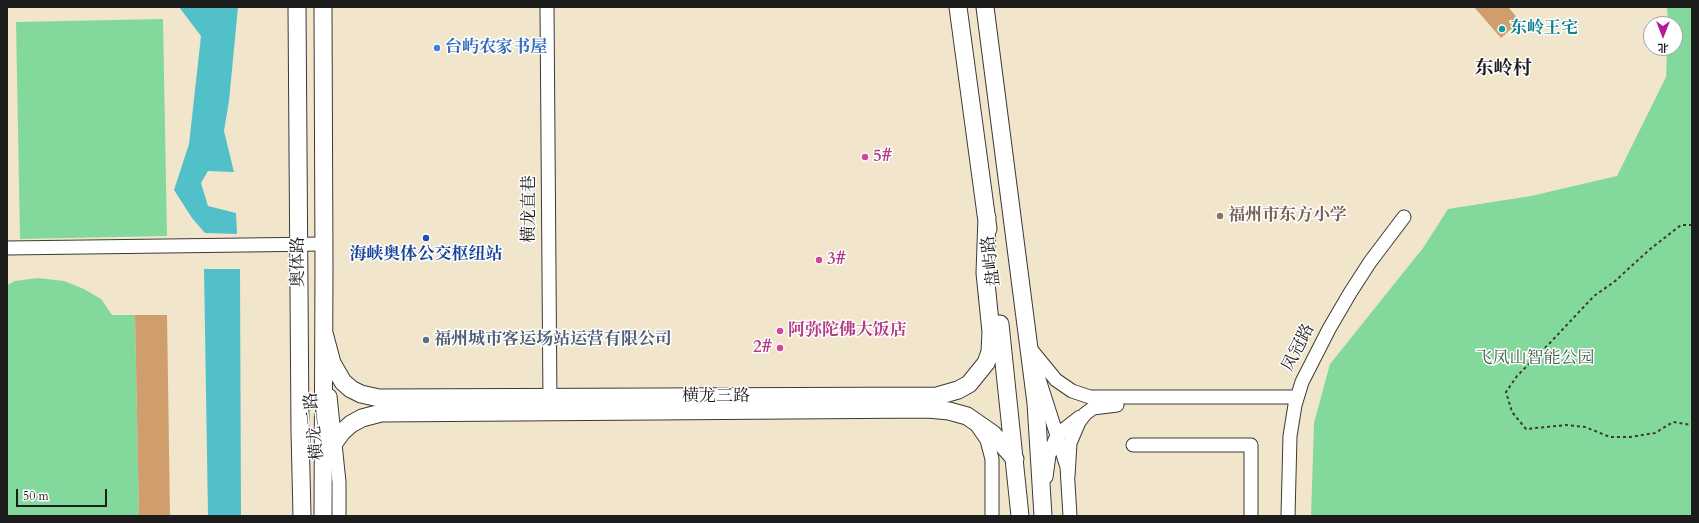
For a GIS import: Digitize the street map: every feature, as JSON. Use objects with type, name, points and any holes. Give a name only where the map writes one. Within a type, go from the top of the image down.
[{"type":"main road","name":"奥体路","points":[[297,7],[298,245],[302,516]]},
{"type":"main road","name":"奥体路","points":[[323,7],[323,516]]},
{"type":"main road","name":"盘屿路","points":[[958,7],[987,217],[1015,459],[1020,516]]},
{"type":"main road","name":"盘屿路","points":[[985,7],[1036,403],[1043,513]]},
{"type":"main road","name":"横龙三路","points":[[323,458],[335,441],[351,424],[362,418],[381,413],[550,405],[937,396],[958,390],[969,384],[980,373],[990,352],[990,332],[985,273],[987,217]]},
{"type":"main road","name":"横龙三路","points":[[324,333],[337,373],[351,389],[361,394],[388,399],[550,405],[928,409],[949,411],[967,416],[992,434],[1015,459]]},
{"type":"street","name":"横龙直巷","points":[[547,7],[550,405]]},
{"type":"street","name":"凤冠路","points":[[1288,516],[1290,444],[1296,401],[1305,373],[1338,313],[1370,262],[1404,218]]},
{"type":"street","points":[[7,248],[324,244]]},
{"type":"street","name":"横龙二路","points":[[324,333],[339,482],[339,516]]},
{"type":"street","points":[[1029,347],[1056,380],[1072,391],[1090,396],[1296,401]]},
{"type":"street","points":[[1029,347],[1065,459],[1068,476]]},
{"type":"street","points":[[1043,513],[1049,455],[1058,436],[1069,425],[1093,408],[1109,405],[1296,401]]},
{"type":"street","points":[[1070,516],[1068,476],[1070,443],[1079,422],[1086,414]]},
{"type":"street","points":[[967,416],[981,430],[990,449],[992,459],[992,516]]},
{"type":"street","points":[[1133,445],[1250,445],[1251,516]]},
{"type":"path","points":[[1692,225],[1681,225],[1649,250],[1614,282],[1594,296],[1517,376],[1506,392],[1512,412],[1526,429],[1566,425],[1585,427],[1610,437],[1655,433],[1673,422],[1692,425]]},
{"type":"green space","name":"飞凤山智能公园","points":[[1667,7],[1692,7],[1692,516],[1311,516],[1314,423],[1330,364],[1423,248],[1448,209],[1531,196],[1617,176],[1666,77],[1667,56],[1683,56],[1683,16],[1668,16]]},
{"type":"green space","points":[[163,19],[167,236],[20,239],[16,22]]},
{"type":"green space","points":[[38,278],[64,281],[84,289],[101,299],[112,315],[135,315],[139,516],[7,516],[7,285],[15,281]]},
{"type":"water","points":[[179,7],[238,7],[229,101],[224,131],[234,172],[208,171],[201,183],[208,206],[236,213],[237,234],[205,233],[192,218],[174,190],[189,144],[201,36]]},
{"type":"water","points":[[204,269],[240,269],[241,516],[208,516]]},
{"type":"building","name":"东岭王宅","points":[[1474,7],[1508,7],[1520,21],[1501,38]]},
{"type":"building","points":[[135,315],[167,315],[170,516],[139,516]]},
{"type":"place","name":"东岭王宅","points":[[1502,29]]},
{"type":"place","name":"台屿农家书屋","points":[[437,48]]},
{"type":"place","name":"5#","points":[[865,157]]},
{"type":"place","name":"福州市东方小学","points":[[1220,216]]},
{"type":"place","name":"海峡奥体公交枢纽站","points":[[426,238]]},
{"type":"place","name":"3#","points":[[819,260]]},
{"type":"place","name":"阿弥陀佛大饭店","points":[[780,331]]},
{"type":"place","name":"福州城市客运场站运营有限公司","points":[[426,340]]},
{"type":"place","name":"2#","points":[[780,348]]},
{"type":"district","name":"东岭村","points":[[1503,70]]}]
